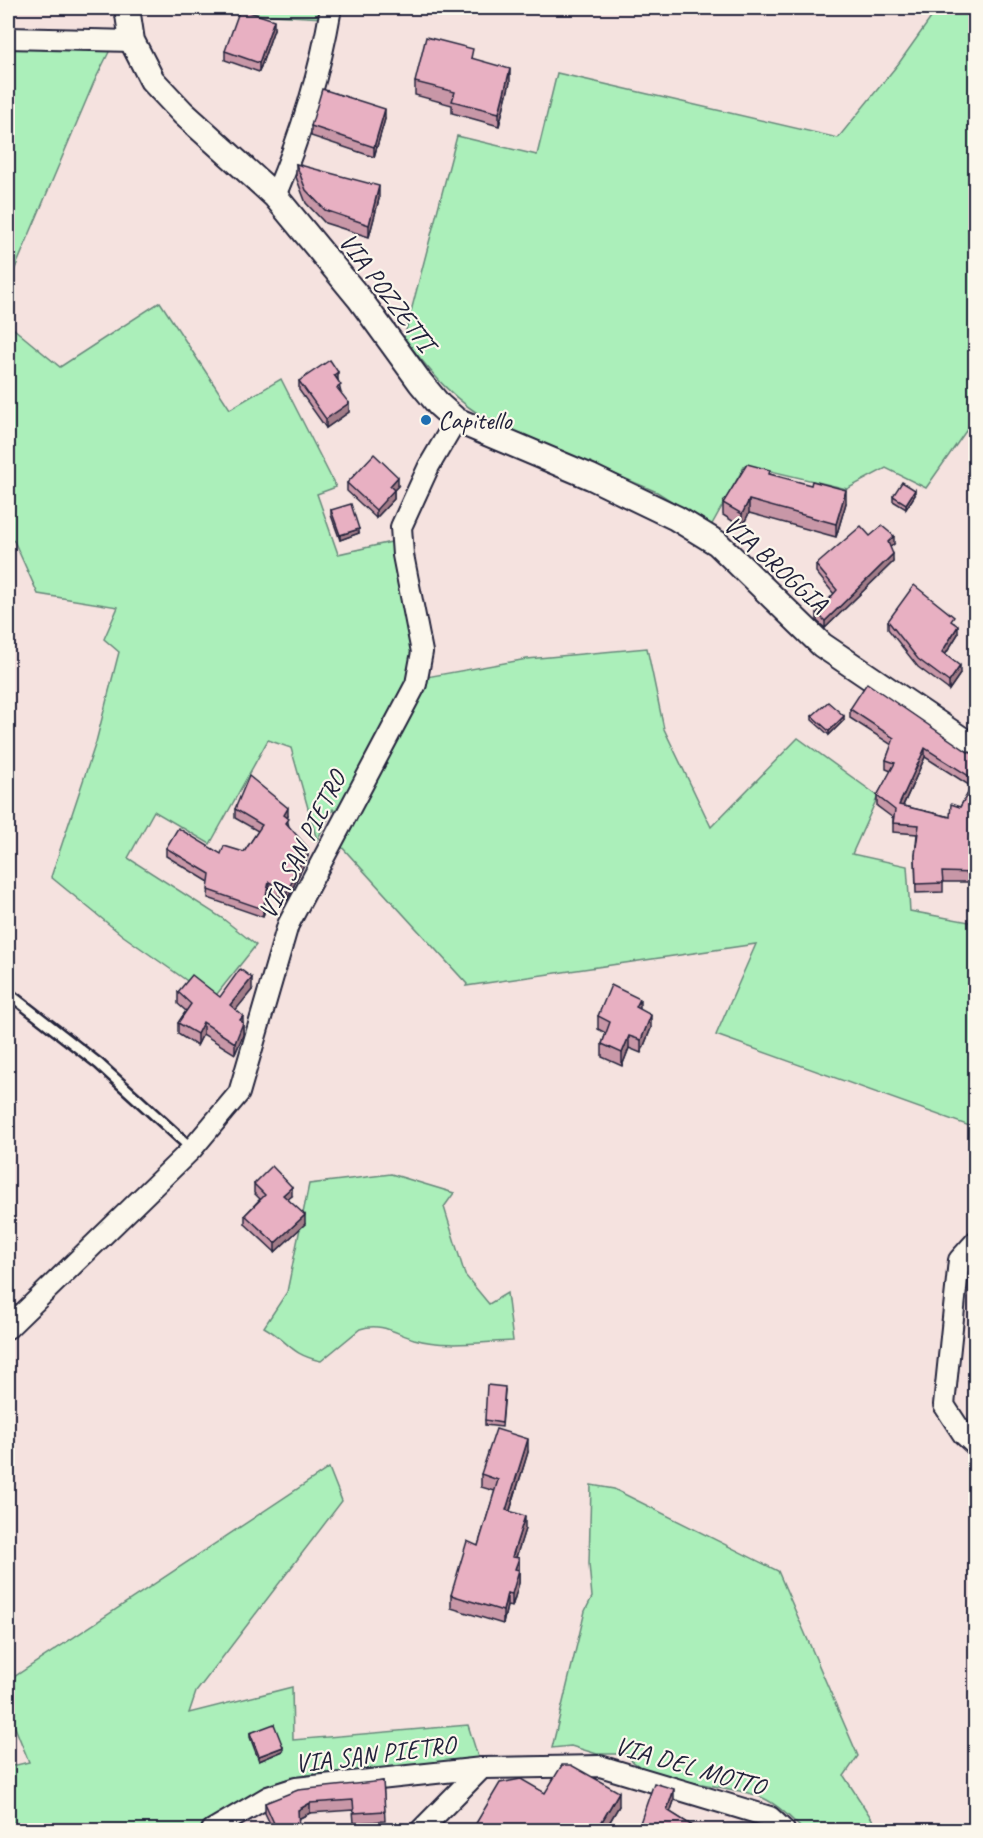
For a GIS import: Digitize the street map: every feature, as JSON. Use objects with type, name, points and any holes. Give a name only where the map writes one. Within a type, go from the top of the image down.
[{"type":"street","name":"VIA POZZETTI","points":[[127,8],[132,41],[152,80],[183,113],[275,196],[359,298],[420,382],[439,405],[456,420]]},
{"type":"street","points":[[275,196],[296,147],[323,58],[331,8]]},
{"type":"street","points":[[8,38],[132,41]]},
{"type":"street","name":"VIA BROGGIA","points":[[456,420],[591,477],[676,518],[717,543],[822,645],[975,749]]},
{"type":"street","name":"VIA SAN PIETRO","points":[[8,1328],[192,1149],[239,1093],[288,925],[416,684],[422,652],[403,555],[401,527],[429,466],[456,420]]},
{"type":"street","points":[[975,1241],[959,1260],[944,1405],[963,1434],[975,1446]]},
{"type":"street","name":"VIA DEL MOTTO","points":[[482,1768],[600,1766],[770,1817],[784,1830]]},
{"type":"street","points":[[421,1830],[482,1768]]},
{"type":"street","name":"VIA SAN PIETRO","points":[[212,1830],[268,1797],[296,1788],[482,1768]]},
{"type":"lane","points":[[8,993],[99,1064],[192,1149]]},
{"type":"green space","points":[[223,8],[325,8],[323,18],[222,12]]},
{"type":"green space","points":[[938,8],[975,8],[975,418],[926,488],[886,468],[847,489],[745,465],[711,526],[657,492],[495,424],[480,415],[445,386],[404,338],[457,136],[537,155],[557,73],[838,138],[899,63]]},
{"type":"green space","points":[[114,42],[94,82],[8,285],[8,44]]},
{"type":"green space","points":[[160,302],[230,409],[281,379],[336,487],[317,494],[338,554],[400,540],[427,677],[527,659],[647,648],[664,729],[711,827],[798,738],[878,796],[852,854],[907,866],[910,911],[975,923],[975,1128],[716,1035],[756,944],[466,986],[467,984],[330,834],[338,817],[333,809],[317,840],[291,748],[268,740],[210,844],[154,811],[128,858],[222,918],[256,945],[213,999],[122,935],[51,877],[96,742],[119,652],[104,639],[118,607],[38,594],[14,541],[8,538],[8,324],[60,367]]},
{"type":"green space","points":[[391,1174],[454,1193],[444,1207],[465,1275],[489,1304],[507,1293],[513,1341],[464,1344],[426,1342],[394,1331],[368,1327],[360,1329],[321,1361],[302,1355],[264,1327],[287,1292],[309,1184]]},
{"type":"green space","points":[[329,1468],[342,1501],[196,1692],[189,1713],[292,1687],[293,1740],[468,1725],[479,1760],[290,1778],[260,1789],[238,1809],[205,1830],[8,1830],[8,1767],[29,1762],[8,1710],[8,1681]]},
{"type":"green space","points":[[591,1485],[614,1489],[778,1571],[858,1756],[844,1776],[879,1830],[803,1830],[774,1804],[750,1793],[668,1777],[635,1764],[627,1754],[597,1754],[571,1746],[552,1748],[585,1611],[592,1597],[589,1564]]},
{"type":"building","points":[[240,9],[274,20],[259,63],[225,51]]},
{"type":"building","points":[[426,37],[473,49],[471,58],[510,69],[499,113],[452,101],[455,92],[415,82]]},
{"type":"building","points":[[322,89],[385,109],[374,147],[311,126]]},
{"type":"building","points":[[296,164],[379,186],[369,225],[325,210],[306,190]]},
{"type":"building","points":[[330,360],[338,372],[334,375],[341,385],[337,388],[349,403],[326,419],[299,381]]},
{"type":"building","points":[[374,454],[398,477],[390,486],[394,490],[376,510],[347,483]]},
{"type":"building","points":[[747,464],[770,470],[769,474],[811,485],[812,481],[846,490],[836,524],[749,500],[742,514],[723,503]]},
{"type":"building","points":[[902,482],[915,490],[906,504],[893,496]]},
{"type":"building","points":[[351,504],[359,529],[340,535],[331,510]]},
{"type":"building","points":[[861,526],[870,536],[882,526],[894,536],[888,542],[893,554],[825,621],[817,613],[837,590],[816,565]]},
{"type":"building","points":[[914,585],[954,617],[951,621],[958,626],[942,652],[960,666],[949,682],[918,659],[888,621]]},
{"type":"building","points":[[867,683],[968,752],[975,754],[975,780],[925,748],[899,805],[950,817],[951,804],[960,807],[975,781],[975,873],[942,872],[943,883],[916,884],[915,855],[919,825],[893,823],[895,810],[877,796],[895,763],[886,760],[894,738],[850,709]]},
{"type":"building","points":[[828,702],[844,716],[829,731],[812,716]]},
{"type":"building","points":[[249,776],[288,808],[284,815],[289,819],[286,823],[308,848],[287,892],[269,882],[263,909],[208,890],[210,874],[166,848],[178,828],[221,854],[224,846],[244,852],[262,825],[235,809]]},
{"type":"building","points":[[240,969],[252,978],[230,1005],[243,1016],[240,1020],[243,1023],[235,1043],[203,1022],[197,1034],[178,1023],[191,1004],[178,992],[192,975],[220,997]]},
{"type":"building","points":[[611,985],[640,999],[636,1007],[651,1015],[641,1040],[629,1036],[622,1053],[602,1044],[610,1022],[598,1016]]},
{"type":"building","points":[[272,1166],[292,1187],[283,1195],[305,1215],[275,1243],[245,1215],[265,1195],[254,1184]]},
{"type":"building","points":[[487,1385],[505,1387],[502,1423],[485,1420]]},
{"type":"building","points":[[496,1429],[528,1439],[506,1510],[525,1516],[512,1557],[519,1558],[515,1569],[519,1570],[512,1594],[507,1593],[503,1611],[451,1595],[467,1541],[478,1546],[498,1480],[481,1474]]},
{"type":"building","points":[[274,1724],[283,1747],[259,1756],[250,1733]]},
{"type":"building","points":[[562,1765],[571,1765],[619,1792],[597,1830],[589,1830],[577,1823],[572,1830],[472,1830],[500,1783],[521,1779],[545,1793]]},
{"type":"building","points":[[383,1781],[385,1811],[354,1813],[353,1800],[310,1803],[298,1810],[299,1830],[277,1830],[265,1803],[298,1790]]},
{"type":"building","points":[[654,1783],[674,1789],[667,1810],[699,1830],[654,1830],[640,1823]]},
{"type":"place","name":"Capitello","points":[[426,420]]}]
